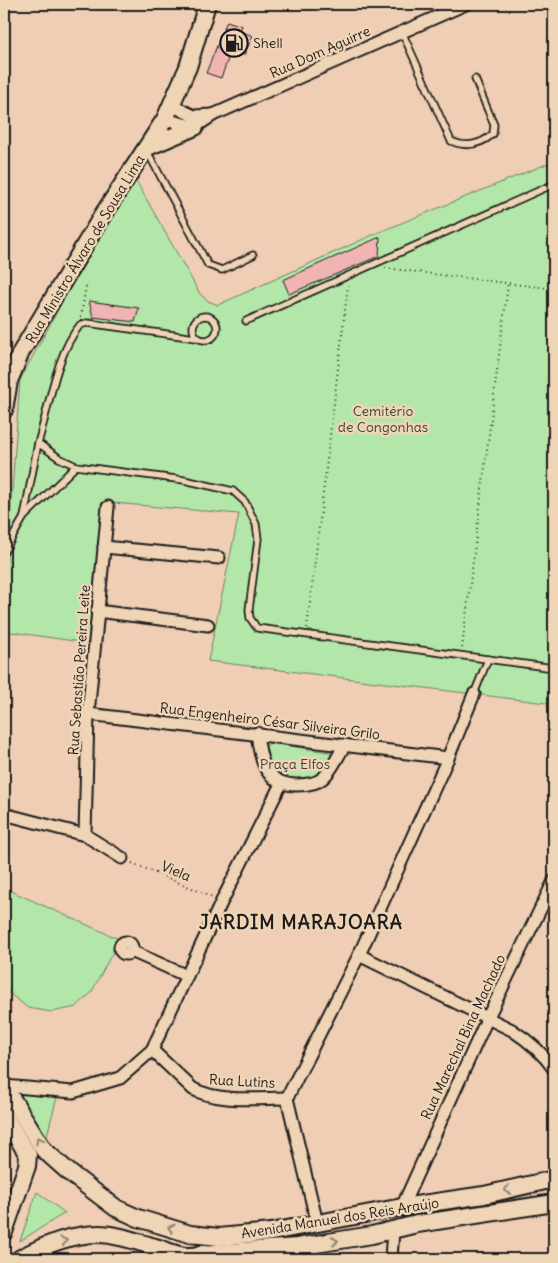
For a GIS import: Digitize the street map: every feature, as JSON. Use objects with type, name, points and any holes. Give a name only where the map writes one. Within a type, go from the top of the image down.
[{"type":"street","name":"Rua Ministro Álvaro de Sousa Lima","points":[[4,410],[9,381],[21,352],[102,216],[147,148],[168,112],[193,53],[207,4]]},
{"type":"street","name":"Rua Dom Aguirre","points":[[194,127],[213,115],[466,4]]},
{"type":"street","name":"Rua Dom Aguirre","points":[[168,112],[194,116],[213,115]]},
{"type":"street","points":[[168,112],[194,127]]},
{"type":"street","points":[[147,148],[194,127]]},
{"type":"street","name":"Rua Sebastião Pereira Leite","points":[[85,835],[88,714],[108,508]]},
{"type":"street","points":[[104,547],[219,558]]},
{"type":"street","points":[[97,611],[208,625]]},
{"type":"street","points":[[317,1223],[287,1098],[359,955],[448,758],[474,694]]},
{"type":"street","name":"Rua Engenheiro César Silveira Grilo","points":[[88,714],[257,733],[448,758]]},
{"type":"street","points":[[257,733],[261,761],[267,771],[282,784],[306,785],[323,778],[345,745]]},
{"type":"street","points":[[4,1086],[73,1092],[120,1078],[152,1050],[222,901],[282,784]]},
{"type":"street","points":[[4,814],[85,835],[122,858]]},
{"type":"street","name":"Rua Marechal Bina Machado","points":[[402,1207],[488,1017],[554,881]]},
{"type":"street","points":[[118,946],[127,942],[132,950],[187,976]]},
{"type":"street","points":[[359,955],[488,1017],[531,1042],[554,1069]]},
{"type":"street","name":"Rua Lutins","points":[[152,1050],[193,1089],[200,1093],[226,1097],[287,1098]]},
{"type":"street","name":"Avenida Manuel dos Reis Araújo","points":[[4,1086],[44,1150],[71,1174],[116,1208],[138,1218],[190,1234],[219,1237],[271,1232],[402,1207],[484,1195],[554,1179]]},
{"type":"street","points":[[4,1116],[28,1155],[27,1166],[4,1232]]},
{"type":"street","name":"Avenida Manuel dos Reis Araújo","points":[[19,1259],[37,1249],[79,1237],[100,1234],[126,1238],[191,1259],[202,1254],[297,1246],[393,1230],[417,1224],[554,1203]]},
{"type":"street","points":[[391,1259],[393,1230]]},
{"type":"lane","points":[[402,32],[451,141],[462,146],[482,143],[494,134],[494,125],[475,79]]},
{"type":"lane","points":[[147,148],[208,265],[222,270],[253,255]]},
{"type":"lane","points":[[246,321],[554,184]]},
{"type":"lane","points":[[24,517],[38,444],[55,383],[68,346],[80,324],[87,323],[196,338],[204,341],[215,336],[216,324],[212,318],[200,317],[194,322],[192,330],[196,338]]},
{"type":"lane","points":[[38,444],[59,458],[76,466],[192,481],[234,491],[245,502],[256,524],[258,539],[249,610],[253,624],[264,631],[554,668]]},
{"type":"lane","points":[[4,552],[24,517],[76,466]]},
{"type":"lane","points":[[474,694],[488,659]]},
{"type":"path","points":[[371,266],[554,289]]},
{"type":"path","points":[[306,635],[349,276]]},
{"type":"path","points":[[461,656],[508,284]]},
{"type":"path","points":[[80,324],[86,286]]},
{"type":"path","name":"Viela","points":[[122,858],[222,901]]},
{"type":"green space","name":"Cemitério de Congonhas","points":[[554,161],[554,704],[208,661],[239,514],[102,502],[88,643],[4,631],[4,601],[20,380],[65,297],[135,179],[200,294],[208,301],[218,305],[377,233]]},
{"type":"green space","name":"Praça Elfos","points":[[270,743],[335,753],[317,778],[287,781],[268,768],[264,748]]},
{"type":"green space","points":[[4,888],[121,940],[91,993],[76,1007],[52,1012],[28,1008],[4,989]]},
{"type":"green space","points":[[17,1090],[58,1093],[46,1139]]},
{"type":"green space","points":[[37,1192],[65,1213],[20,1241]]},
{"type":"building","name":"Shell","points":[[227,21],[242,26],[240,31],[253,36],[244,55],[231,51],[221,78],[206,73]]},
{"type":"building","points":[[380,237],[379,256],[289,294],[283,280]]},
{"type":"building","points":[[89,301],[139,308],[135,322],[93,317]]},
{"type":"place","name":"Shell","points":[[234,43]]},
{"type":"district","name":"JARDIM MARAJOARA","points":[[301,922]]}]
